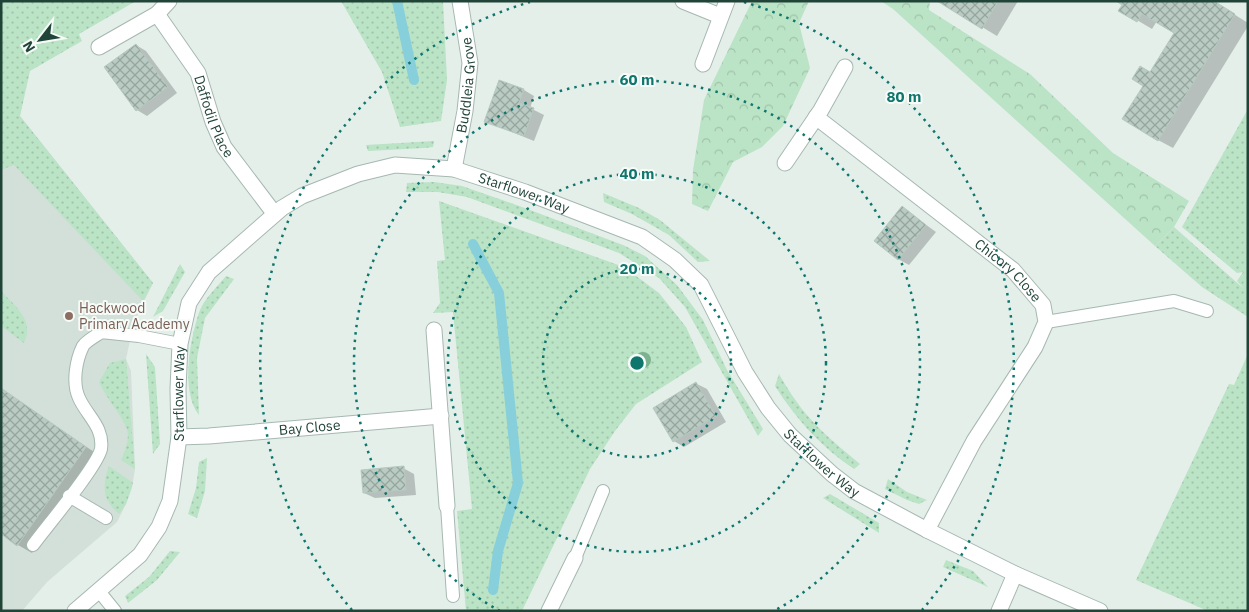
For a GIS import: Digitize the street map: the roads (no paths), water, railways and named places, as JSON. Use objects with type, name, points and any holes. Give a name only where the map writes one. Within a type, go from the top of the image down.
[{"type":"street","points":[[99,48],[157,14],[169,1]]},
{"type":"street","name":"Buddleia Grove","points":[[454,170],[465,111],[470,63],[460,1]]},
{"type":"street","points":[[683,1],[720,16]]},
{"type":"street","points":[[703,64],[727,1]]},
{"type":"street","name":"Daffodil Place","points":[[157,14],[198,73],[212,122],[224,147],[274,213]]},
{"type":"street","points":[[785,163],[816,117],[845,67]]},
{"type":"street","name":"Chicory Close","points":[[816,117],[1013,270],[1043,304],[1046,322],[1035,347],[974,441],[927,530]]},
{"type":"street","name":"Starflower Way","points":[[75,611],[140,555],[159,527],[170,501],[179,437],[178,389],[180,344],[189,303],[209,272],[274,213],[302,196],[358,174],[395,166],[454,170],[525,192],[642,237],[675,260],[701,285],[745,372],[768,408],[790,435],[832,474],[854,491],[927,530],[1015,574],[1100,611]]},
{"type":"street","points":[[434,330],[446,506]]},
{"type":"street","name":"Bay Close","points":[[179,437],[218,436],[441,416]]},
{"type":"street","points":[[549,611],[576,558]]},
{"type":"street","points":[[999,611],[1015,574]]},
{"type":"lane","points":[[1046,322],[1174,301],[1207,311]]},
{"type":"lane","points":[[33,545],[93,466],[100,450],[101,437],[96,424],[78,397],[75,373],[84,345],[101,332],[139,336],[180,344]]},
{"type":"lane","points":[[576,558],[603,491]]},
{"type":"lane","points":[[70,496],[106,518]]},
{"type":"lane","points":[[446,506],[453,596]]},
{"type":"lane","points":[[98,590],[115,611]]},
{"type":"waterway","points":[[397,1],[414,80]]},
{"type":"waterway","points":[[473,244],[499,293],[518,483],[498,551],[493,590]]},
{"type":"place","name":"Hackwood Primary Academy","points":[[69,316]]}]
